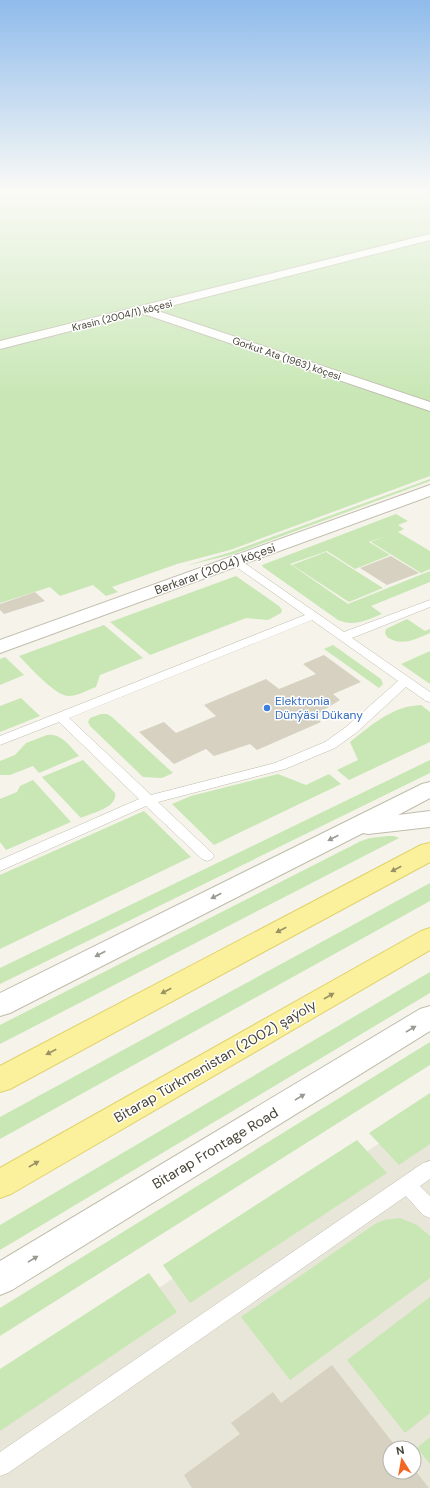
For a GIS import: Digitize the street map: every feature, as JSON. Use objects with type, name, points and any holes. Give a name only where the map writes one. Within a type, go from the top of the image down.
[{"type":"main road","points":[[0,1080],[430,851]]},
{"type":"main road","name":"Bitarap Türkmenistan (2002) şaýoly","points":[[0,1184],[430,938]]},
{"type":"street","name":"Krasin (2004/1) köçesi","points":[[0,346],[346,258]]},
{"type":"street","name":"Gorkut Ata (1963) köçesi","points":[[144,310],[430,407]]},
{"type":"street","name":"Berkarar (2004) köçesi","points":[[0,647],[430,490]]},
{"type":"street","points":[[0,1005],[430,789]]},
{"type":"street","points":[[353,828],[430,819]]},
{"type":"street","name":"Bitarap Frontage Road","points":[[0,1279],[430,1017]]},
{"type":"lane","points":[[236,562],[430,698]]},
{"type":"lane","points":[[343,637],[430,603]]},
{"type":"lane","points":[[0,741],[313,616]]},
{"type":"lane","points":[[0,866],[148,800],[280,766],[330,745],[351,730],[406,681]]},
{"type":"lane","points":[[60,716],[207,856]]},
{"type":"lane","points":[[0,1465],[430,1169]]},
{"type":"lane","points":[[407,1185],[430,1209]]},
{"type":"shaded area","points":[[430,1110],[430,1488],[0,1488],[0,1392]]},
{"type":"green space","points":[[0,258],[430,258],[430,476],[230,550],[177,564],[112,587],[118,592],[106,596],[93,585],[60,596],[50,587],[0,603]]},
{"type":"green space","points":[[430,479],[430,481],[234,554],[185,566],[231,552]]},
{"type":"green space","points":[[396,514],[408,521],[398,525],[404,529],[398,532],[430,551],[430,569],[421,573],[371,542],[386,536],[369,542],[390,555],[355,569],[327,551],[290,564],[348,604],[430,571],[430,582],[371,606],[382,614],[355,623],[338,620],[262,565]]},
{"type":"green space","points":[[326,552],[383,588],[349,602],[292,565]]},
{"type":"green space","points":[[236,576],[279,606],[282,610],[281,613],[268,620],[246,618],[150,655],[110,622]]},
{"type":"green space","points":[[407,619],[425,631],[430,629],[430,633],[414,640],[404,642],[387,637],[385,633],[386,629]]},
{"type":"green space","points":[[104,625],[143,658],[100,675],[96,687],[79,694],[72,696],[63,695],[42,680],[19,656]]},
{"type":"green space","points":[[333,645],[381,679],[383,684],[379,688],[324,649]]},
{"type":"green space","points":[[430,651],[430,684],[401,664]]},
{"type":"green space","points":[[5,657],[24,675],[0,685],[0,659]]},
{"type":"green space","points":[[21,698],[40,716],[0,732],[0,706]]},
{"type":"green space","points":[[421,705],[430,712],[430,742],[349,780],[337,770],[358,760],[350,742],[366,729],[401,709]]},
{"type":"green space","points":[[101,714],[107,714],[112,717],[173,773],[162,778],[143,777],[90,726],[88,722],[90,718]]},
{"type":"green space","points":[[47,735],[61,738],[79,756],[39,773],[33,766],[10,775],[0,775],[0,761],[15,755],[26,743]]},
{"type":"green space","points":[[83,760],[115,793],[115,798],[112,803],[103,809],[81,818],[42,777]]},
{"type":"green space","points":[[430,760],[430,773],[0,984],[0,968]]},
{"type":"green space","points":[[278,774],[306,785],[329,774],[341,784],[214,845],[172,804],[191,796]]},
{"type":"green space","points":[[33,780],[71,822],[6,850],[0,842],[0,799],[17,792],[20,786]]},
{"type":"green space","points":[[144,811],[191,857],[0,949],[0,875]]},
{"type":"green space","points":[[388,836],[399,838],[0,1044],[0,1025],[361,841],[370,838]]},
{"type":"green space","points":[[430,883],[430,901],[0,1139],[0,1117]]},
{"type":"green space","points":[[430,972],[430,993],[0,1250],[0,1225]]},
{"type":"green space","points":[[430,1042],[430,1065],[0,1336],[0,1308]]},
{"type":"green space","points":[[430,1093],[430,1144],[399,1165],[369,1133]]},
{"type":"green space","points":[[357,1140],[387,1173],[190,1303],[163,1265]]},
{"type":"green space","points":[[400,1218],[417,1225],[430,1236],[430,1278],[290,1380],[241,1317],[375,1224],[384,1220]]},
{"type":"green space","points":[[149,1273],[177,1312],[0,1431],[0,1369]]},
{"type":"green space","points":[[430,1297],[430,1413],[405,1433],[347,1360]]},
{"type":"green space","points":[[430,1437],[430,1464],[422,1454],[422,1444]]},
{"type":"building","points":[[391,556],[419,573],[387,585],[360,568]]},
{"type":"building","points":[[35,592],[45,601],[4,614],[0,610],[0,604]]},
{"type":"building","name":"Elektronia Dünýäsi Dükany","points":[[324,655],[361,682],[333,694],[340,700],[314,716],[321,722],[257,750],[250,744],[214,756],[206,749],[174,764],[139,732],[164,722],[176,733],[216,716],[204,705],[266,679],[279,689],[316,674],[303,664]]},
{"type":"building","points":[[332,1365],[391,1440],[382,1440],[382,1480],[422,1479],[429,1488],[192,1488],[184,1475],[240,1434],[231,1423],[273,1392],[281,1403]]},
{"type":"place","name":"Elektronia Dünýäsi Dükany","points":[[267,708]]}]
